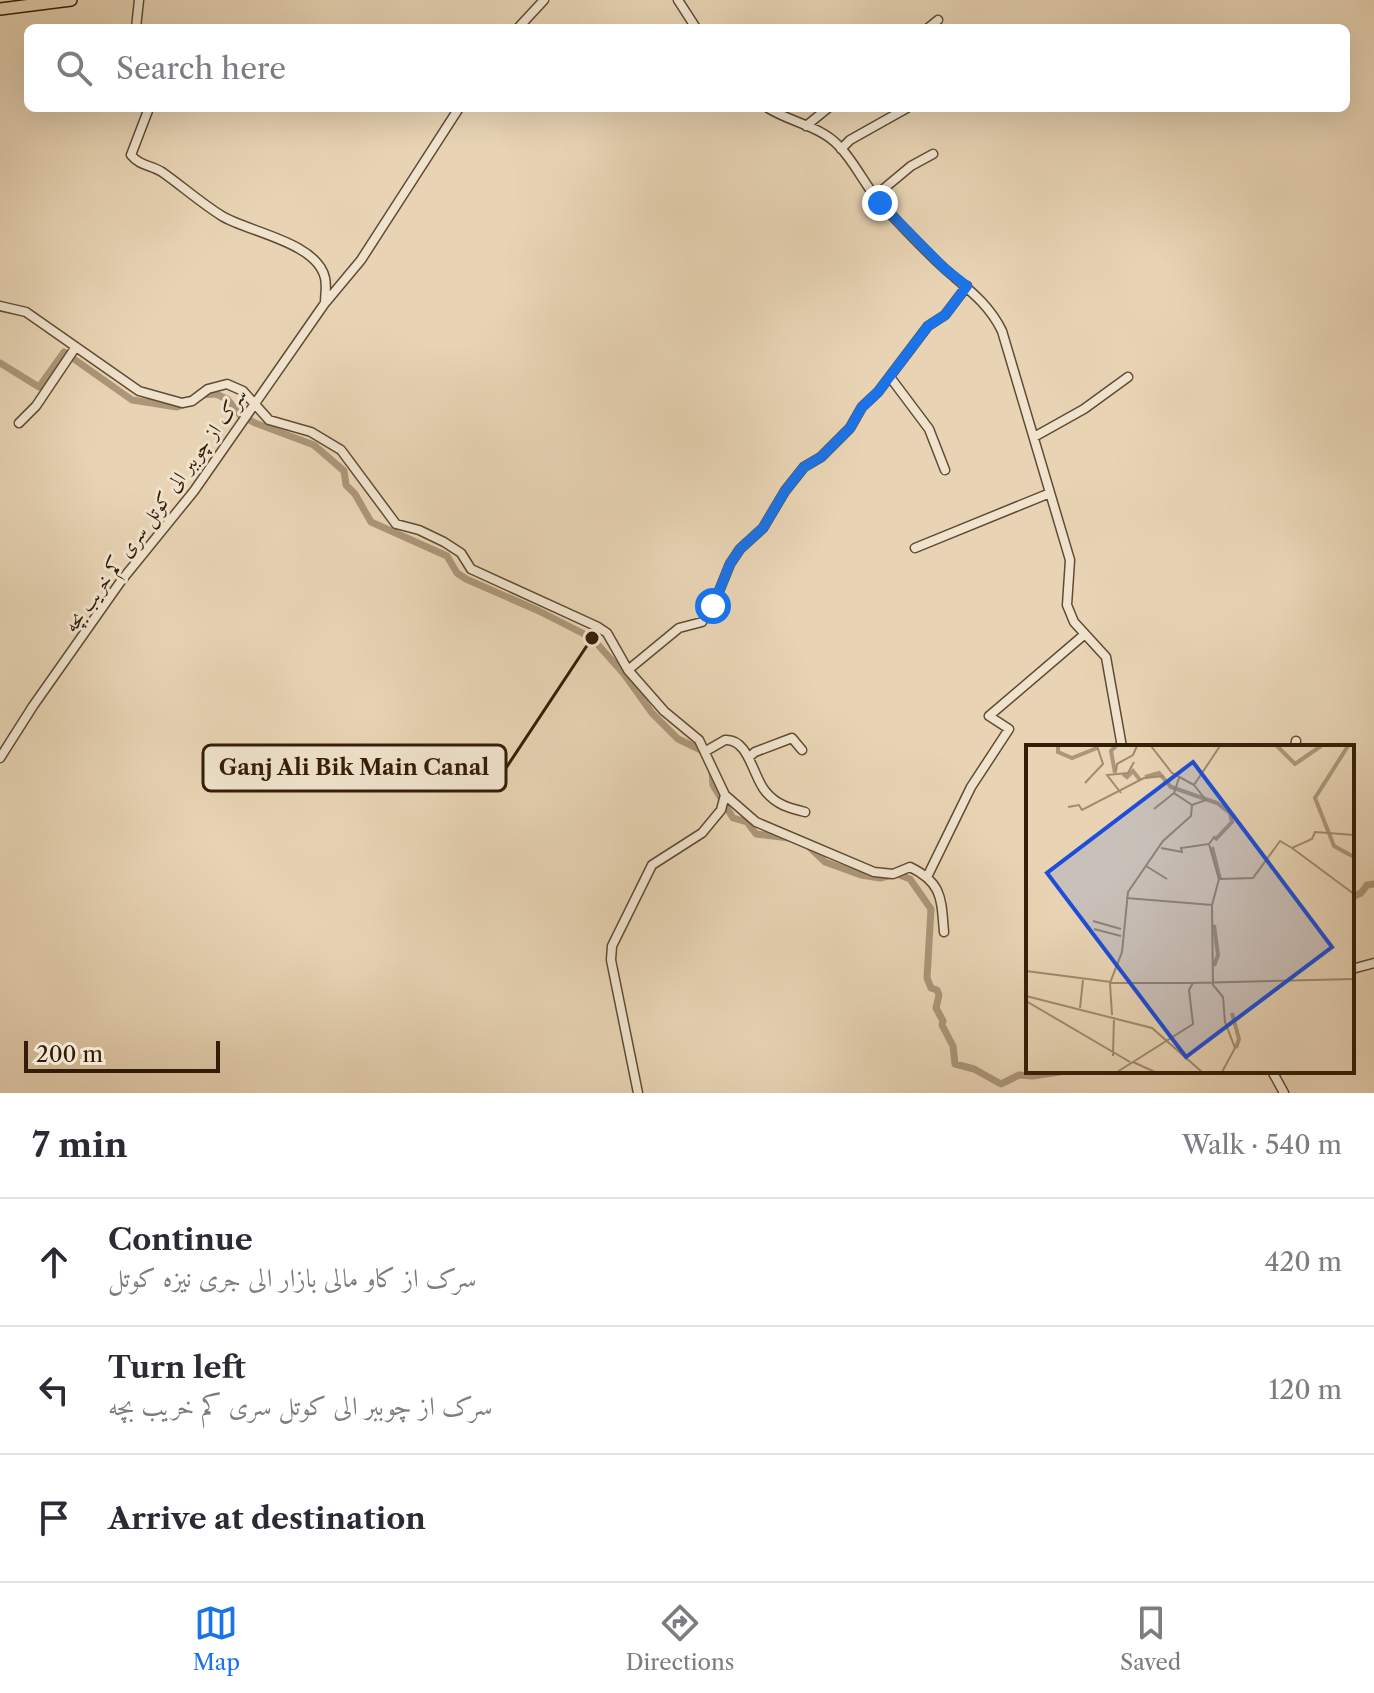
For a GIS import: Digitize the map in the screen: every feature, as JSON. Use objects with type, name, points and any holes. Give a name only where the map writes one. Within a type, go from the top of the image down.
[{"type":"main road","points":[[0,9],[71,0]]},
{"type":"street","points":[[136,24],[139,0]]},
{"type":"street","points":[[522,24],[544,0]]},
{"type":"street","points":[[678,0],[693,24]]},
{"type":"street","points":[[933,24],[938,20]]},
{"type":"street","points":[[147,112],[131,155],[137,163],[159,170],[224,217],[274,236],[304,254],[322,268],[326,281],[325,303]]},
{"type":"street","name":"سرک از چوببر الی کوتل سری کم خریب بچه","points":[[0,758],[121,581],[194,491],[325,303],[361,260],[456,112]]},
{"type":"street","points":[[774,112],[820,132],[841,149],[875,196],[995,316],[1070,560],[1067,605],[1074,622],[1106,657],[1122,745]]},
{"type":"street","points":[[806,126],[823,112]]},
{"type":"street","points":[[841,149],[850,140],[900,112]]},
{"type":"street","points":[[875,196],[911,166],[933,154]]},
{"type":"street","points":[[628,670],[679,628],[702,622],[713,606],[730,564],[740,549],[763,528],[785,491],[804,467],[821,457],[850,428],[862,407],[890,377],[928,326],[945,315],[967,286]]},
{"type":"street","points":[[0,306],[26,312],[75,348],[152,397],[182,403],[192,401],[208,389],[227,384],[243,391],[269,420],[311,432],[341,450],[396,524],[419,530],[444,542],[461,553],[471,569],[607,633],[628,670],[664,711],[699,740],[725,795],[756,822],[874,872],[893,874],[910,867],[928,875],[941,898],[944,932]]},
{"type":"street","points":[[19,423],[36,406],[75,348]]},
{"type":"street","points":[[890,377],[929,429],[945,470]]},
{"type":"street","points":[[1034,437],[1084,409],[1128,377]]},
{"type":"street","points":[[915,548],[1050,493]]},
{"type":"street","points":[[928,875],[971,787],[1009,729],[989,716],[1085,634]]},
{"type":"street","points":[[749,757],[792,738],[802,750]]},
{"type":"street","points":[[706,751],[730,739],[749,757],[763,789],[774,800],[782,806],[805,812]]},
{"type":"street","points":[[638,1093],[611,960],[612,946],[652,865],[702,833],[721,810],[725,795]]},
{"type":"street","points":[[1354,968],[1374,963]]},
{"type":"street","points":[[1273,1073],[1284,1093]]},
{"type":"waterway","points":[[0,363],[39,387],[64,352],[132,400],[177,407],[187,403]]},
{"type":"waterway","points":[[201,395],[216,394],[227,399],[240,415],[255,423],[314,445],[344,471],[346,485],[355,494],[371,522],[447,556],[457,573],[466,579],[592,638],[624,674],[652,713],[678,739],[705,752]]},
{"type":"waterway","points":[[712,771],[713,785],[733,818],[747,822],[756,834],[789,838]]},
{"type":"waterway","points":[[805,843],[825,862],[861,875],[880,878],[897,874],[910,879],[931,909],[927,978],[931,988],[937,990],[939,995],[936,1008],[953,1046],[955,1064],[974,1069],[1001,1084],[1019,1075],[1052,1073]]},
{"type":"waterway","points":[[1354,896],[1367,885],[1374,884]]},
{"type":"place","name":"Ganj Ali Bik Main Canal","points":[[592,638]]},
{"type":"route","points":[[713,606],[730,564],[740,549],[763,528],[804,467],[821,457],[850,428],[862,407],[878,392],[928,326],[945,315],[967,286],[945,269],[880,203]]}]
